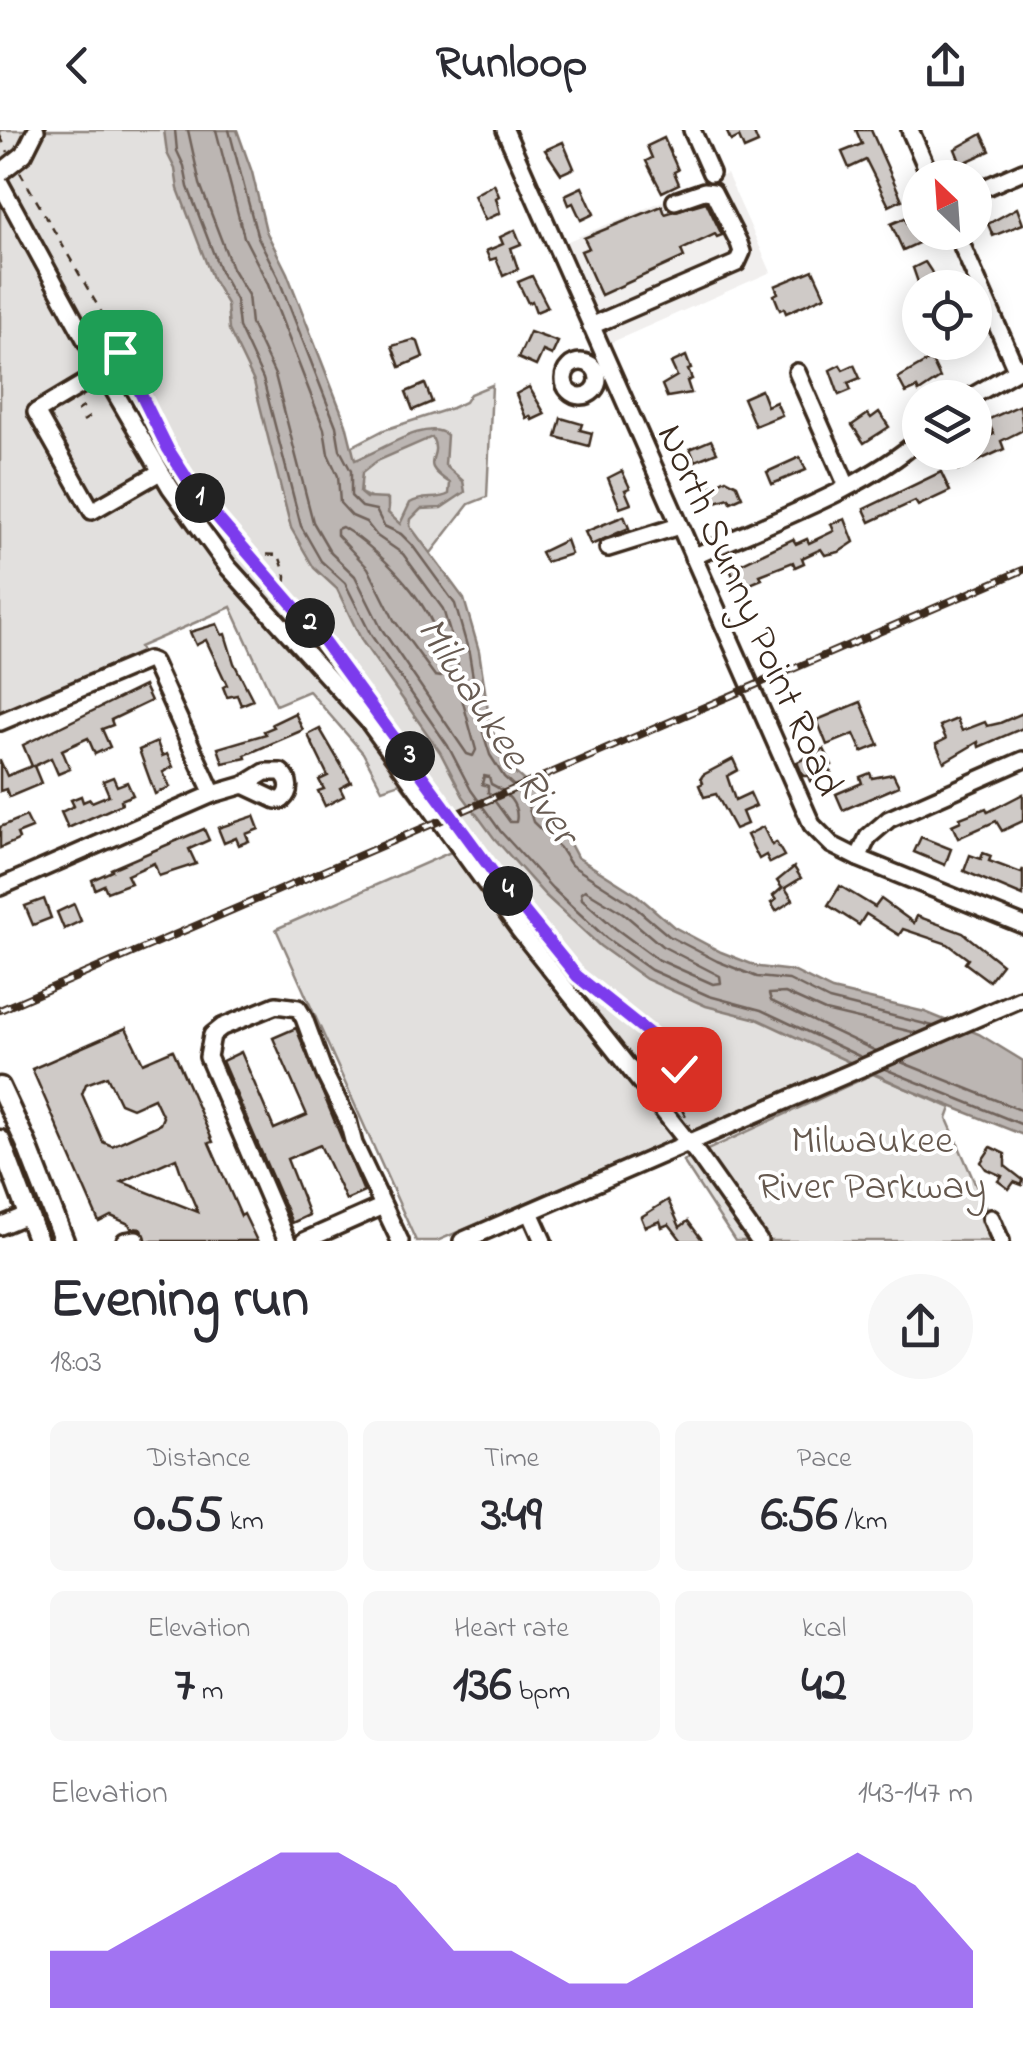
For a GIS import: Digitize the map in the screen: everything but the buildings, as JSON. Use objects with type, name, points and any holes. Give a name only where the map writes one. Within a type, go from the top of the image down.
[{"type":"main road","points":[[0,1087],[64,1241]]},
{"type":"main road","points":[[2,1144],[38,1241]]},
{"type":"street","points":[[0,173],[24,154],[36,130]]},
{"type":"street","name":"North Sunny Point Road","points":[[504,130],[592,326],[603,371],[679,526],[812,825],[832,845],[858,858],[1023,925]]},
{"type":"street","points":[[692,130],[710,173]]},
{"type":"street","points":[[910,130],[923,160]]},
{"type":"street","points":[[992,185],[1023,171]]},
{"type":"street","points":[[0,183],[160,472],[228,567],[368,721],[520,931],[640,1082],[689,1135],[759,1241]]},
{"type":"street","points":[[592,326],[736,263],[742,252],[713,192],[704,191],[676,201]]},
{"type":"street","points":[[964,250],[1020,368],[992,384]]},
{"type":"street","points":[[103,372],[36,412],[92,511],[160,472]]},
{"type":"street","points":[[797,372],[848,486]]},
{"type":"street","points":[[693,557],[848,486],[902,456]]},
{"type":"street","points":[[608,548],[679,526]]},
{"type":"street","points":[[0,722],[142,660],[153,662],[213,794]]},
{"type":"street","points":[[858,858],[868,837],[889,819],[1023,760]]},
{"type":"street","points":[[0,887],[213,794],[244,786]]},
{"type":"street","points":[[462,1241],[689,1135],[866,1067],[1023,998]]},
{"type":"street","points":[[287,1241],[207,1046],[222,1027],[276,1004],[298,1008],[304,1018],[324,1074],[348,1120],[354,1144],[400,1241]]},
{"type":"street","points":[[2,1144],[25,1140]]},
{"type":"street","points":[[304,1241],[383,1206]]},
{"type":"street","points":[[530,1212],[543,1241]]},
{"type":"street","points":[[0,1226],[28,1214]]},
{"type":"street","points":[[991,1218],[1001,1241]]},
{"type":"path","points":[[0,136],[11,158]]},
{"type":"path","points":[[20,171],[103,315],[168,449],[197,494],[284,594],[362,694]]},
{"type":"path","points":[[77,411],[90,403]]},
{"type":"path","points":[[83,421],[96,413]]},
{"type":"path","points":[[248,555],[279,555],[286,576],[284,594]]},
{"type":"path","points":[[510,893],[577,976],[656,1039],[672,1057],[682,1082],[678,1102],[691,1122],[689,1135]]},
{"type":"path","points":[[640,1082],[672,1057]]},
{"type":"shaded area","points":[[727,174],[771,272],[601,347],[556,246]]},
{"type":"green space","points":[[0,130],[205,130],[227,222],[523,831],[850,1063],[437,1241],[416,1241],[276,929],[451,852],[400,783],[382,789],[363,753],[309,691],[276,705],[231,607],[139,647],[141,652],[0,713]]},
{"type":"green space","points":[[492,385],[487,497],[469,504],[431,553],[388,513],[389,507],[360,493],[361,484],[349,448],[384,430],[452,408],[465,402],[470,394]]},
{"type":"green space","name":"Milwaukee River Parkway","points":[[873,1074],[951,1108],[947,1119],[1000,1241],[735,1241],[683,1161]]},
{"type":"water","name":"Milwaukee River","points":[[164,130],[237,130],[266,231],[287,273],[346,424],[355,460],[414,433],[427,430],[447,435],[445,465],[463,481],[465,492],[441,508],[421,509],[410,526],[464,599],[479,651],[490,724],[512,770],[534,790],[541,816],[569,842],[577,857],[637,895],[674,927],[721,952],[759,967],[793,971],[832,990],[925,1012],[979,1034],[1020,1059],[1023,1135],[905,1088],[757,1019],[706,1006],[646,979],[600,946],[545,895],[494,838],[463,796],[440,752],[362,641],[337,589],[314,568],[291,528],[254,382],[229,330],[227,304],[212,278],[167,153]],"holes":[[[432,437],[432,465],[450,483],[449,494],[410,503],[400,524],[388,513],[388,499],[366,498],[360,493],[362,473],[377,461]]]},
{"type":"railway","points":[[0,1010],[1023,570]]},
{"type":"route","points":[[120,352],[168,449],[197,494],[318,634],[498,879],[577,976],[656,1039],[679,1069]]}]
